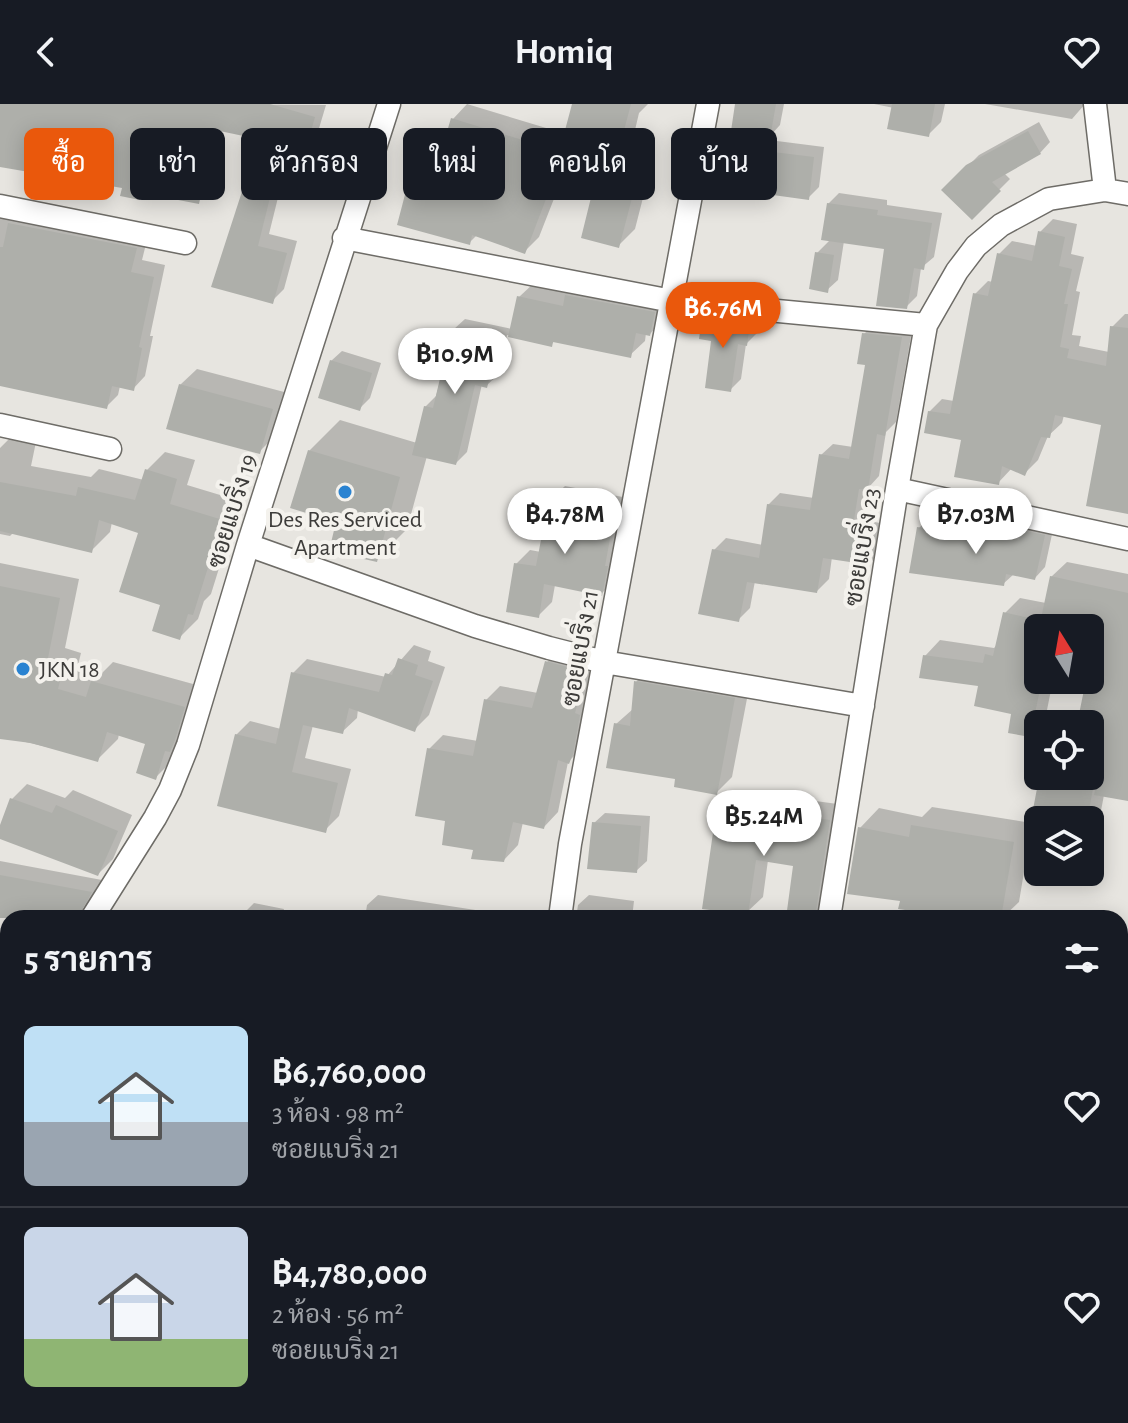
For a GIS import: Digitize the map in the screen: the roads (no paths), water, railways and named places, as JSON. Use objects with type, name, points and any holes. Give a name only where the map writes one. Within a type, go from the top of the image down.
[{"type":"street","name":"ซอยแบริ่ง 19","points":[[97,910],[170,790],[188,745],[344,238],[389,104]]},
{"type":"street","name":"ซอยแบริ่ง 21","points":[[561,910],[573,828],[708,104]]},
{"type":"street","points":[[1095,104],[1105,190]]},
{"type":"street","name":"ซอยแบริ่ง 23","points":[[830,910],[926,325],[957,271],[976,246],[1001,225],[1049,199],[1105,190],[1128,194]]},
{"type":"street","points":[[0,206],[185,243]]},
{"type":"street","points":[[344,238],[672,301],[926,325]]},
{"type":"street","points":[[0,425],[110,449]]},
{"type":"street","points":[[897,489],[1128,539]]},
{"type":"street","points":[[248,545],[475,626],[604,662],[863,706]]},
{"type":"place","name":"Des Res Serviced Apartment","points":[[345,492]]},
{"type":"place","name":"JKN 18","points":[[23,669]]}]
